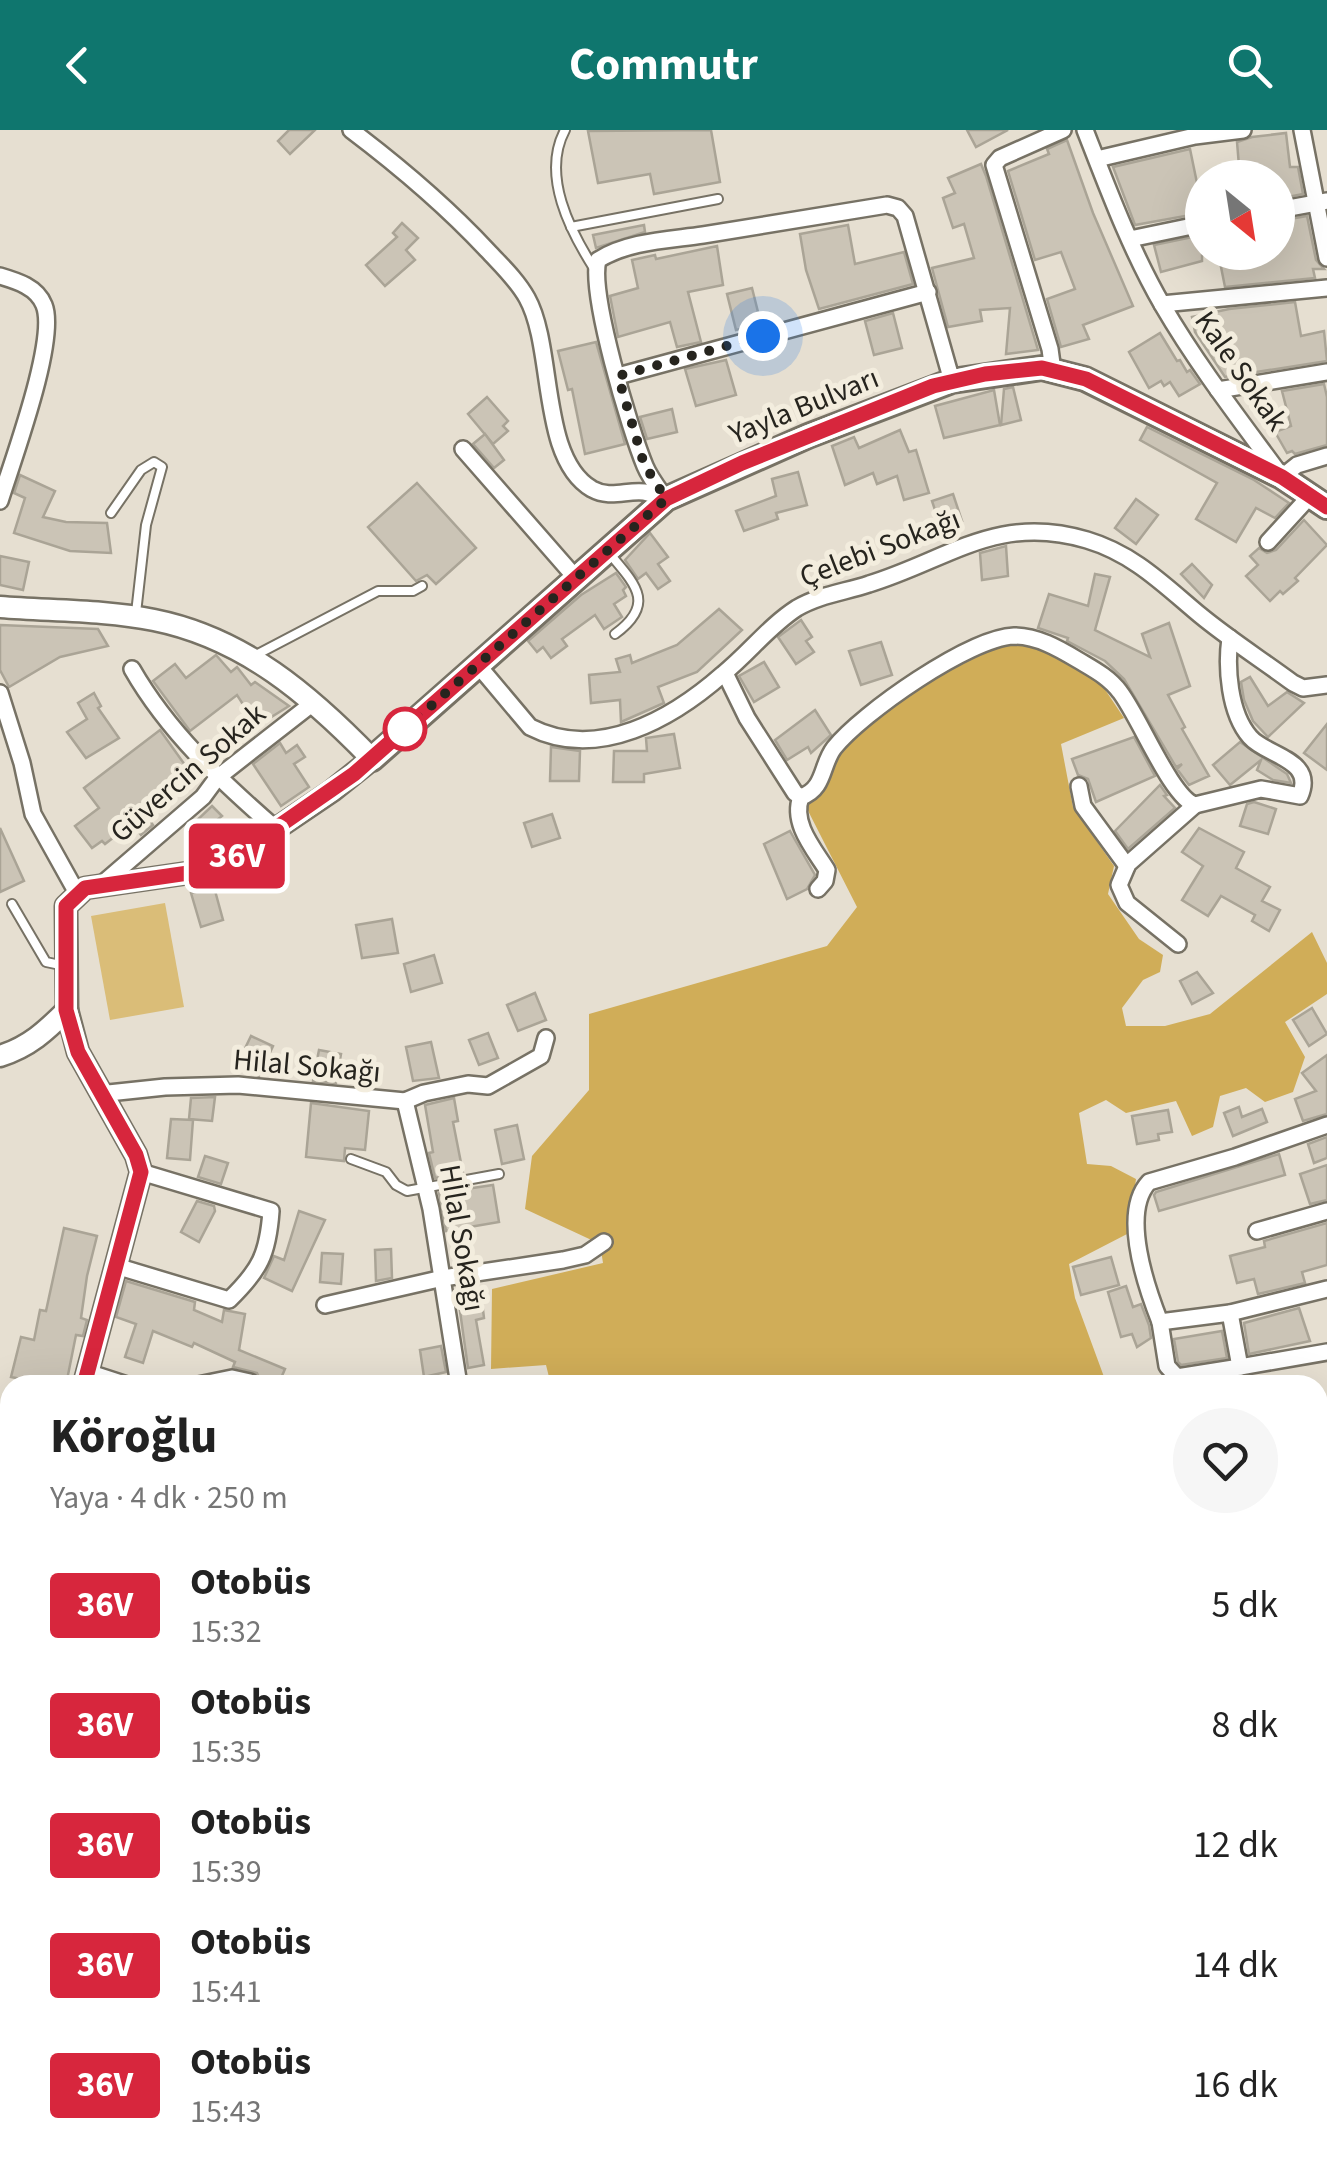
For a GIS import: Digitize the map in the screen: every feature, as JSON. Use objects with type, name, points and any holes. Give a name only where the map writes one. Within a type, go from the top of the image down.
[{"type":"main road","name":"Yayla Bulvarı","points":[[372,759],[666,499],[742,463],[952,381],[1042,368],[1086,379],[1282,477],[1318,502]]},
{"type":"street","points":[[351,130],[445,206],[516,282],[529,302],[538,328],[562,448],[580,478],[607,494],[643,492],[666,499]]},
{"type":"street","points":[[1052,371],[1050,349],[994,165],[1064,130]]},
{"type":"street","name":"Kale Sokak","points":[[1085,130],[1162,304],[1218,390],[1282,477]]},
{"type":"street","points":[[1097,160],[1195,136],[1242,130]]},
{"type":"street","points":[[1302,130],[1321,202],[1327,258]]},
{"type":"street","points":[[1295,207],[1321,202]]},
{"type":"street","points":[[666,499],[644,464],[598,298],[596,270],[598,260],[606,255],[636,246],[887,205],[898,208],[906,216],[952,381]]},
{"type":"street","points":[[1130,239],[1185,228]]},
{"type":"street","points":[[0,276],[34,290],[43,300],[47,314],[45,348],[0,501]]},
{"type":"street","points":[[1162,304],[1327,288]]},
{"type":"street","points":[[618,376],[928,292]]},
{"type":"street","points":[[1218,390],[1327,372]]},
{"type":"street","points":[[462,449],[575,577]]},
{"type":"street","points":[[1282,477],[1296,465],[1327,456]]},
{"type":"street","points":[[1268,542],[1318,502]]},
{"type":"street","name":"Çelebi Sokağı","points":[[477,664],[530,727],[582,740],[601,739],[677,711],[725,673],[774,626],[814,599],[872,584],[979,539],[1056,533],[1113,549],[1146,568],[1230,638],[1303,688],[1327,685]]},
{"type":"street","points":[[0,607],[135,618],[199,632],[254,656],[313,703],[372,759],[227,862],[202,871],[100,885],[77,892],[66,906],[66,1010],[78,1052],[136,1155],[141,1172],[87,1375]]},
{"type":"street","points":[[818,889],[827,870],[800,822],[798,804],[814,790],[830,753],[863,717],[885,701],[995,639],[1028,637],[1056,646],[1108,678],[1158,753],[1172,788],[1195,805]]},
{"type":"street","points":[[1178,944],[1127,903],[1119,885],[1126,866],[1195,805],[1262,789],[1300,796],[1304,788],[1295,764],[1251,739],[1243,727],[1228,681],[1230,638]]},
{"type":"street","points":[[132,669],[145,691],[216,778],[276,830]]},
{"type":"street","points":[[725,673],[747,718],[795,793],[802,797]]},
{"type":"street","points":[[0,693],[34,814],[77,892]]},
{"type":"street","name":"Güvercin Sokak","points":[[100,885],[203,797],[216,778],[313,703]]},
{"type":"street","points":[[1080,786],[1084,806],[1126,866]]},
{"type":"street","points":[[0,1056],[42,1036],[66,1010]]},
{"type":"street","name":"Hilal Sokağı","points":[[99,1094],[238,1085],[405,1102],[424,1094],[468,1084],[488,1086],[505,1079],[541,1056],[546,1038]]},
{"type":"street","name":"Hİlal Sokağı","points":[[405,1102],[426,1188],[458,1375]]},
{"type":"street","points":[[1174,1375],[1166,1366],[1160,1322],[1141,1273],[1138,1222],[1144,1187],[1149,1182],[1327,1125]]},
{"type":"street","points":[[116,1266],[229,1300],[257,1273],[269,1238],[271,1210],[141,1172]]},
{"type":"street","points":[[1257,1231],[1327,1211]]},
{"type":"street","points":[[325,1305],[443,1278],[563,1260],[585,1255],[604,1242]]},
{"type":"street","points":[[1160,1322],[1230,1314],[1327,1289]]},
{"type":"street","points":[[1230,1314],[1240,1367]]},
{"type":"street","points":[[1189,1375],[1327,1352]]},
{"type":"lane","points":[[565,130],[556,150],[557,183],[571,227],[596,270]]},
{"type":"lane","points":[[571,227],[718,199]]},
{"type":"lane","points":[[111,513],[141,470],[154,462],[162,467],[146,525],[135,618]]},
{"type":"lane","points":[[606,550],[624,572],[640,603],[638,614],[615,634]]},
{"type":"lane","points":[[254,656],[378,591],[413,591],[422,586]]},
{"type":"lane","points":[[12,904],[46,962],[65,966]]},
{"type":"lane","points":[[351,1160],[386,1172],[396,1185],[407,1190],[499,1174]]},
{"type":"shaded area","points":[[1028,637],[1090,667],[1124,718],[1061,744],[1073,807],[1114,866],[1108,894],[1139,939],[1163,955],[1160,972],[1143,980],[1122,1008],[1126,1026],[1165,1026],[1210,1014],[1312,932],[1327,963],[1327,994],[1285,1022],[1305,1057],[1293,1092],[1265,1102],[1246,1088],[1220,1096],[1213,1127],[1192,1136],[1176,1101],[1126,1113],[1106,1100],[1079,1113],[1087,1164],[1111,1166],[1136,1179],[1129,1233],[1069,1264],[1075,1298],[1103,1375],[548,1375],[546,1365],[491,1369],[492,1289],[603,1263],[600,1244],[525,1209],[532,1156],[589,1090],[589,1014],[827,946],[857,907],[801,797],[846,734],[982,645]]},
{"type":"shaded area","points":[[165,903],[184,1007],[110,1020],[91,916]]},
{"type":"building","points":[[289,130],[315,130],[290,154],[278,141]]},
{"type":"building","points":[[711,130],[720,182],[654,194],[650,174],[598,183],[588,131]]},
{"type":"building","points":[[967,130],[1008,130],[976,147]]},
{"type":"building","points":[[1286,133],[1289,160],[1238,160],[1237,142]]},
{"type":"building","points":[[1067,140],[1133,306],[1083,325],[1089,339],[1061,347],[1047,299],[1075,289],[1061,252],[1035,260],[1008,171],[1049,154],[1047,149]]},
{"type":"building","points":[[1190,149],[1192,160],[1185,160],[1185,216],[1135,225],[1113,167]]},
{"type":"building","points":[[981,164],[1038,350],[1006,354],[1010,308],[980,310],[982,321],[948,327],[932,268],[974,258],[964,224],[953,228],[943,198],[955,193],[948,178]]},
{"type":"building","points":[[1295,167],[1298,167],[1303,194],[1295,196]]},
{"type":"building","points":[[1307,216],[1316,260],[1324,269],[1313,269],[1315,278],[1225,287],[1222,270],[1295,270],[1295,218]]},
{"type":"building","points":[[402,223],[418,238],[406,250],[415,260],[385,286],[366,265],[397,237],[393,233]]},
{"type":"building","points":[[644,225],[645,232],[596,248],[593,235]]},
{"type":"building","points":[[848,225],[855,264],[904,252],[913,284],[819,309],[806,270],[800,234]]},
{"type":"building","points":[[1185,239],[1185,266],[1161,272],[1154,245]]},
{"type":"building","points":[[717,246],[723,285],[688,292],[701,342],[677,347],[670,322],[618,337],[610,296],[638,288],[632,260]]},
{"type":"building","points":[[752,288],[761,324],[736,330],[727,294]]},
{"type":"building","points":[[1295,302],[1301,336],[1324,331],[1327,361],[1225,377],[1195,332],[1192,317]]},
{"type":"building","points":[[893,313],[902,348],[874,355],[865,321]]},
{"type":"building","points":[[1160,333],[1177,361],[1200,384],[1179,396],[1170,382],[1164,386],[1161,381],[1149,388],[1129,352]]},
{"type":"building","points":[[596,342],[625,444],[585,454],[572,389],[568,390],[558,351]]},
{"type":"building","points":[[726,360],[736,395],[696,406],[685,369]]},
{"type":"building","points":[[1324,384],[1327,445],[1287,453],[1275,432],[1291,426],[1282,391]]},
{"type":"building","points":[[1013,387],[1021,420],[1001,425],[1004,389]]},
{"type":"building","points":[[994,390],[1000,425],[944,438],[935,406]]},
{"type":"building","points":[[487,397],[508,421],[503,426],[508,431],[493,444],[468,414]]},
{"type":"building","points":[[672,409],[677,432],[647,439],[640,417]]},
{"type":"building","points":[[1147,427],[1254,480],[1289,503],[1275,518],[1256,508],[1236,542],[1196,519],[1217,483],[1140,440]]},
{"type":"building","points":[[900,430],[909,452],[916,450],[929,493],[904,500],[897,476],[877,484],[873,473],[845,485],[832,446],[854,437],[859,448]]},
{"type":"building","points":[[485,434],[504,460],[494,468],[473,444]]},
{"type":"building","points":[[798,472],[807,505],[776,513],[778,519],[744,531],[736,511],[776,496],[772,479]]},
{"type":"building","points":[[20,475],[55,491],[43,517],[107,523],[111,553],[70,551],[14,533],[25,498],[14,493]]},
{"type":"building","points":[[417,483],[476,548],[436,584],[427,575],[416,581],[368,527]]},
{"type":"building","points":[[953,494],[962,521],[941,528],[932,501]]},
{"type":"building","points":[[1136,499],[1158,515],[1136,544],[1115,528]]},
{"type":"building","points":[[1304,520],[1327,545],[1295,578],[1298,581],[1270,601],[1246,576],[1258,565],[1250,556],[1259,548],[1267,553],[1276,550]]},
{"type":"building","points":[[650,533],[668,557],[658,564],[670,581],[658,589],[646,573],[638,579],[625,560]]},
{"type":"building","points":[[1006,546],[1008,576],[982,580],[980,553]]},
{"type":"building","points":[[0,556],[29,562],[23,590],[0,585]]},
{"type":"building","points":[[1192,564],[1212,585],[1204,598],[1181,574]]},
{"type":"building","points":[[616,573],[626,587],[626,596],[614,604],[622,617],[604,629],[595,615],[562,639],[567,646],[551,658],[543,647],[537,652],[528,641],[581,595]]},
{"type":"building","points":[[1095,574],[1110,577],[1095,630],[1150,657],[1142,634],[1169,623],[1190,686],[1168,695],[1209,776],[1189,785],[1177,769],[1182,764],[1176,767],[1124,679],[1105,661],[1067,641],[1068,638],[1038,628],[1049,594],[1088,606]]},
{"type":"building","points":[[719,609],[742,630],[697,672],[658,687],[664,703],[621,722],[620,700],[591,703],[589,675],[620,672],[616,659],[630,655],[632,663],[677,645]]},
{"type":"building","points":[[801,620],[812,637],[806,641],[814,652],[796,664],[778,637]]},
{"type":"building","points":[[0,625],[98,629],[108,646],[60,657],[9,687],[0,670]]},
{"type":"building","points":[[881,642],[892,675],[861,685],[849,651]]},
{"type":"building","points":[[216,655],[231,672],[237,667],[251,685],[255,682],[289,706],[257,726],[237,695],[190,731],[153,681],[175,664],[186,678]]},
{"type":"building","points":[[764,662],[779,687],[754,702],[739,676]]},
{"type":"building","points":[[1250,677],[1268,706],[1287,692],[1304,703],[1268,737],[1253,721],[1244,700],[1241,682]]},
{"type":"building","points":[[94,693],[101,706],[98,708],[119,738],[86,758],[67,732],[87,719],[78,703]]},
{"type":"building","points":[[815,710],[831,735],[811,753],[808,747],[787,760],[775,740]]},
{"type":"building","points":[[1327,724],[1327,770],[1304,753]]},
{"type":"building","points":[[160,730],[195,779],[147,817],[153,825],[141,835],[132,823],[105,844],[102,841],[92,848],[75,826],[99,808],[84,788]]},
{"type":"building","points":[[674,734],[680,768],[644,774],[644,782],[613,782],[614,751],[647,751],[646,738]]},
{"type":"building","points":[[1134,737],[1155,776],[1096,802],[1088,779],[1078,775],[1072,759]]},
{"type":"building","points":[[1240,742],[1287,774],[1291,783],[1273,780],[1257,770],[1261,760],[1230,785],[1213,765]]},
{"type":"building","points":[[280,743],[286,753],[297,745],[305,757],[294,764],[309,787],[281,806],[253,764]]},
{"type":"building","points":[[551,747],[580,751],[579,781],[550,781]]},
{"type":"building","points":[[1160,785],[1175,808],[1128,849],[1115,831]]},
{"type":"building","points":[[1254,802],[1276,809],[1268,834],[1240,826],[1247,804]]},
{"type":"building","points":[[212,806],[222,816],[216,821],[220,825],[207,837],[194,823]]},
{"type":"building","points":[[552,814],[560,838],[532,847],[524,823]]},
{"type":"building","points":[[0,828],[24,881],[0,892]]},
{"type":"building","points":[[1199,828],[1244,852],[1236,868],[1270,887],[1262,901],[1280,910],[1269,931],[1252,921],[1255,915],[1221,896],[1208,916],[1182,900],[1203,866],[1182,852]]},
{"type":"building","points":[[790,831],[815,875],[807,889],[787,899],[764,844]]},
{"type":"building","points":[[214,887],[223,920],[201,927],[191,893]]},
{"type":"building","points":[[392,919],[398,953],[362,958],[356,925]]},
{"type":"building","points":[[434,955],[442,983],[411,992],[404,964]]},
{"type":"building","points":[[1197,972],[1213,993],[1192,1004],[1180,981]]},
{"type":"building","points":[[535,993],[546,1020],[518,1031],[507,1005]]},
{"type":"building","points":[[1312,1008],[1327,1034],[1309,1046],[1293,1020]]},
{"type":"building","points":[[488,1033],[498,1058],[479,1065],[469,1040]]},
{"type":"building","points":[[251,1036],[273,1046],[259,1076],[236,1067]]},
{"type":"building","points":[[431,1042],[439,1078],[413,1081],[406,1047]]},
{"type":"building","points":[[319,1050],[341,1054],[336,1083],[313,1081]]},
{"type":"building","points":[[1327,1055],[1327,1114],[1303,1121],[1295,1099],[1316,1091],[1302,1073]]},
{"type":"building","points":[[215,1097],[212,1121],[189,1119],[191,1098]]},
{"type":"building","points":[[454,1098],[458,1121],[453,1122],[463,1173],[435,1178],[425,1105]]},
{"type":"building","points":[[311,1103],[369,1111],[365,1150],[345,1148],[344,1161],[306,1157]]},
{"type":"building","points":[[1239,1107],[1242,1117],[1262,1109],[1267,1122],[1233,1136],[1224,1113]]},
{"type":"building","points":[[1168,1110],[1172,1132],[1158,1134],[1159,1140],[1137,1144],[1132,1116]]},
{"type":"building","points":[[171,1119],[193,1120],[190,1160],[167,1158]]},
{"type":"building","points":[[517,1125],[524,1159],[502,1164],[495,1130]]},
{"type":"building","points":[[1327,1137],[1327,1158],[1314,1163],[1308,1144]]},
{"type":"building","points":[[1279,1154],[1285,1175],[1159,1211],[1156,1192]]},
{"type":"building","points":[[205,1156],[228,1163],[221,1184],[198,1177]]},
{"type":"building","points":[[1327,1165],[1327,1200],[1310,1204],[1300,1174]]},
{"type":"building","points":[[493,1185],[499,1222],[446,1231],[439,1193]]},
{"type":"building","points":[[197,1201],[214,1206],[215,1211],[199,1242],[181,1232]]},
{"type":"building","points":[[299,1211],[325,1220],[292,1291],[264,1278],[274,1256],[284,1260]]},
{"type":"building","points":[[1327,1223],[1327,1265],[1302,1272],[1305,1283],[1258,1294],[1254,1279],[1237,1283],[1230,1256],[1265,1247],[1264,1241]]},
{"type":"building","points":[[64,1228],[97,1236],[81,1318],[87,1320],[83,1336],[76,1335],[68,1375],[12,1375],[21,1337],[34,1340],[40,1310],[46,1311]]},
{"type":"building","points":[[391,1249],[392,1278],[376,1281],[375,1250]]},
{"type":"building","points":[[322,1253],[343,1254],[341,1284],[320,1282]]},
{"type":"building","points":[[1111,1257],[1119,1285],[1081,1295],[1073,1267]]},
{"type":"building","points":[[126,1281],[195,1302],[194,1310],[222,1322],[224,1310],[245,1314],[239,1350],[285,1369],[282,1375],[258,1375],[233,1367],[235,1362],[194,1343],[192,1347],[153,1331],[143,1363],[125,1357],[136,1324],[116,1317]]},
{"type":"building","points":[[1126,1286],[1133,1307],[1141,1304],[1149,1325],[1151,1338],[1137,1347],[1132,1334],[1121,1337],[1108,1292]]},
{"type":"building","points":[[481,1293],[484,1318],[476,1320],[484,1365],[468,1368],[458,1297]]},
{"type":"building","points":[[1299,1308],[1310,1341],[1249,1354],[1244,1323]]},
{"type":"building","points":[[1222,1331],[1227,1358],[1181,1365],[1178,1362],[1174,1339]]},
{"type":"building","points":[[441,1346],[446,1372],[424,1375],[420,1350]]},
{"type":"bus line","name":"36V","points":[[87,1375],[138,1195],[141,1172],[136,1155],[78,1052],[66,1010],[66,906],[77,892],[202,871],[227,862],[354,774],[666,499],[742,463],[933,386],[985,374],[1042,368],[1086,379],[1282,477],[1327,507]]},
{"type":"route","points":[[405,729],[398,735],[666,499],[644,464],[618,376],[763,336]]}]
